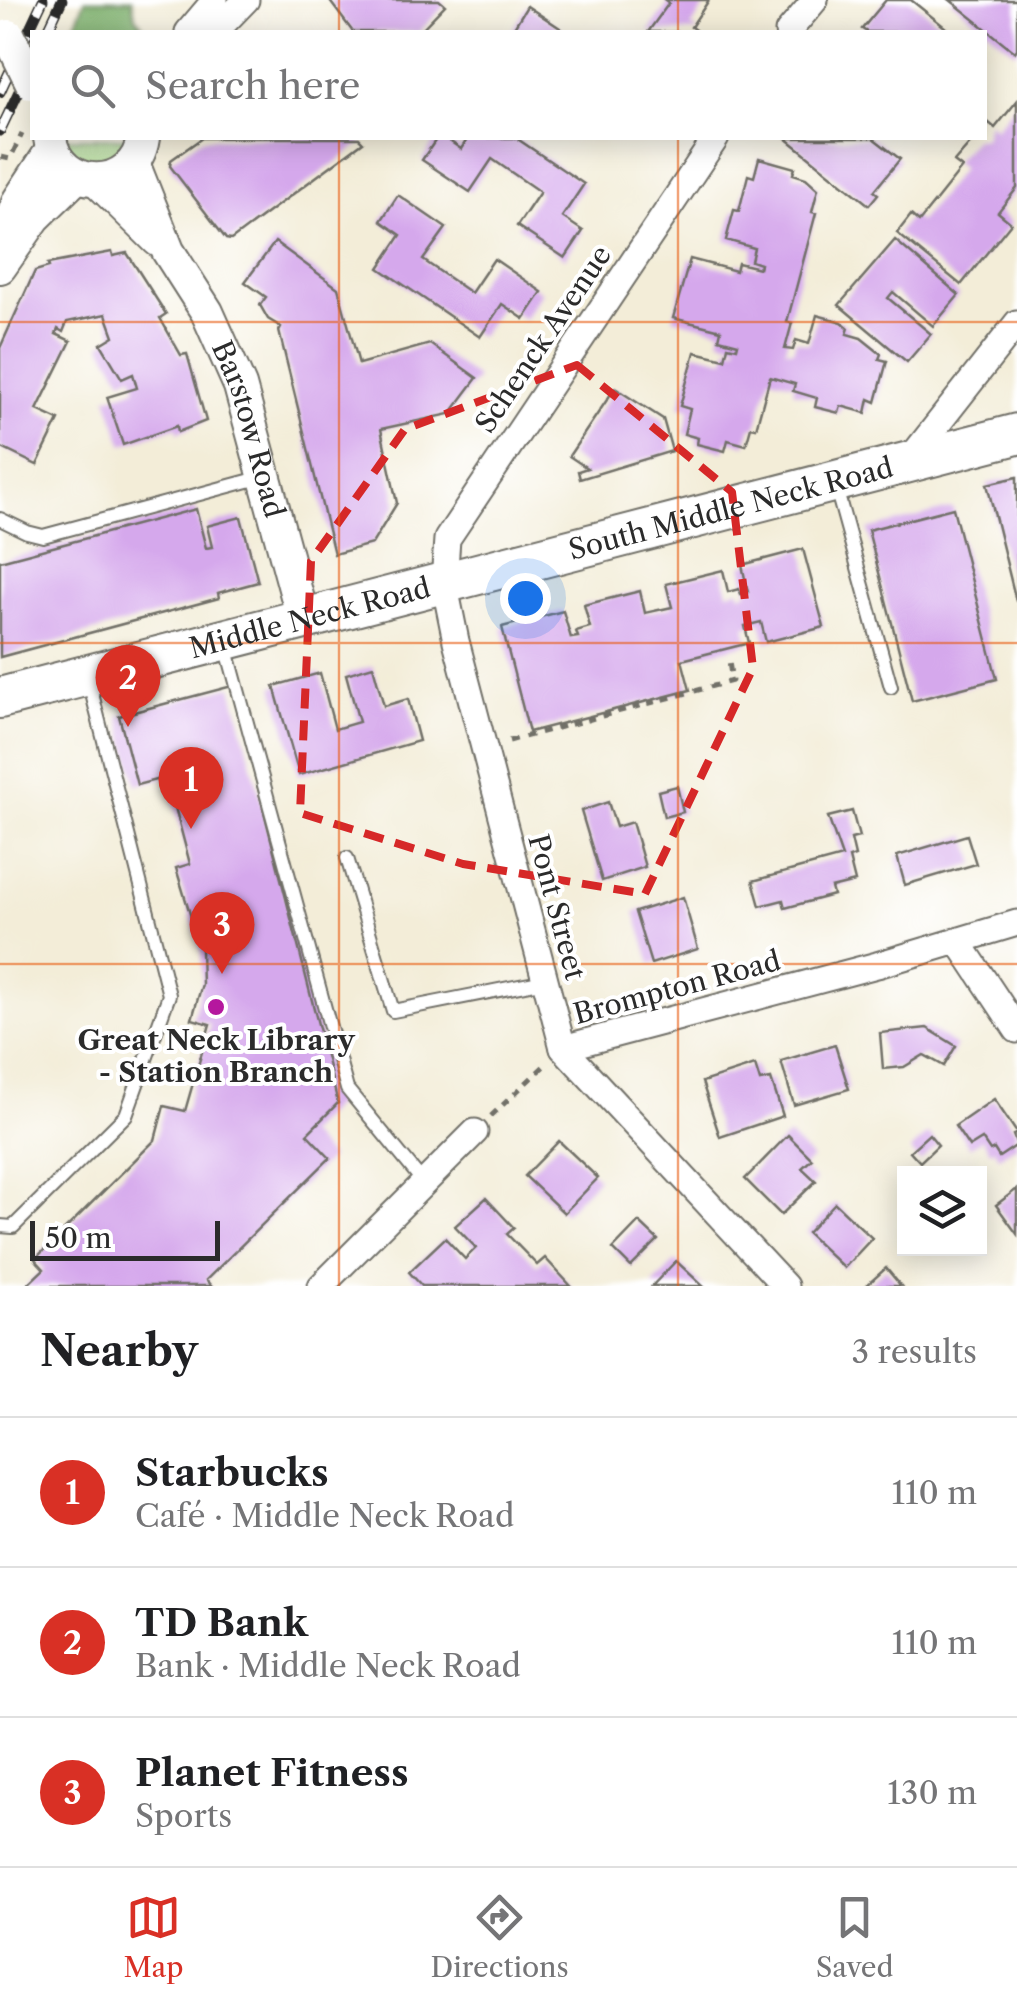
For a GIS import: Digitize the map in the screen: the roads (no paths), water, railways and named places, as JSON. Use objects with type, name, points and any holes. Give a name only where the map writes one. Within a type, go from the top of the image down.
[{"type":"main road","name":"South Middle Neck Road","points":[[444,582],[1017,434]]},
{"type":"main road","name":"Middle Neck Road","points":[[0,698],[444,582]]},
{"type":"street","points":[[190,30],[215,0]]},
{"type":"street","points":[[217,30],[246,0]]},
{"type":"street","points":[[790,30],[815,0]]},
{"type":"street","points":[[14,39],[30,78]]},
{"type":"street","points":[[0,249],[42,140]]},
{"type":"street","name":"Barstow Road","points":[[42,140],[58,161],[87,179],[168,250]]},
{"type":"street","name":"Schenck Avenue","points":[[444,582],[447,539],[715,140]]},
{"type":"street","points":[[0,267],[36,216],[87,179],[111,178],[138,150]]},
{"type":"street","name":"Barstow Road","points":[[138,150],[168,250],[215,328],[244,398],[302,618]]},
{"type":"street","points":[[907,462],[1017,323]]},
{"type":"street","name":"Pont Street","points":[[444,582],[456,642],[563,1048],[785,1286]]},
{"type":"street","name":"Brompton Road","points":[[563,1048],[876,966],[1017,923]]},
{"type":"street","points":[[958,940],[1017,1030]]},
{"type":"street","points":[[337,1281],[474,1132]]},
{"type":"lane","points":[[0,519],[43,536],[265,477]]},
{"type":"lane","points":[[834,480],[891,687]]},
{"type":"lane","points":[[224,639],[347,1089],[424,1183]]},
{"type":"lane","points":[[0,1226],[14,1227],[126,1115],[169,995],[87,675]]},
{"type":"lane","points":[[347,858],[393,1011],[545,982]]},
{"type":"railway","points":[[0,92],[43,0]]},
{"type":"railway","points":[[48,30],[62,0]]},
{"type":"railway","points":[[0,131],[30,68]]},
{"type":"place","name":"TD Bank","points":[[128,727]]},
{"type":"place","name":"Starbucks","points":[[191,829]]},
{"type":"place","name":"Planet Fitness","points":[[222,974]]},
{"type":"place","name":"Great Neck Library - Station Branch","points":[[216,1007]]}]
